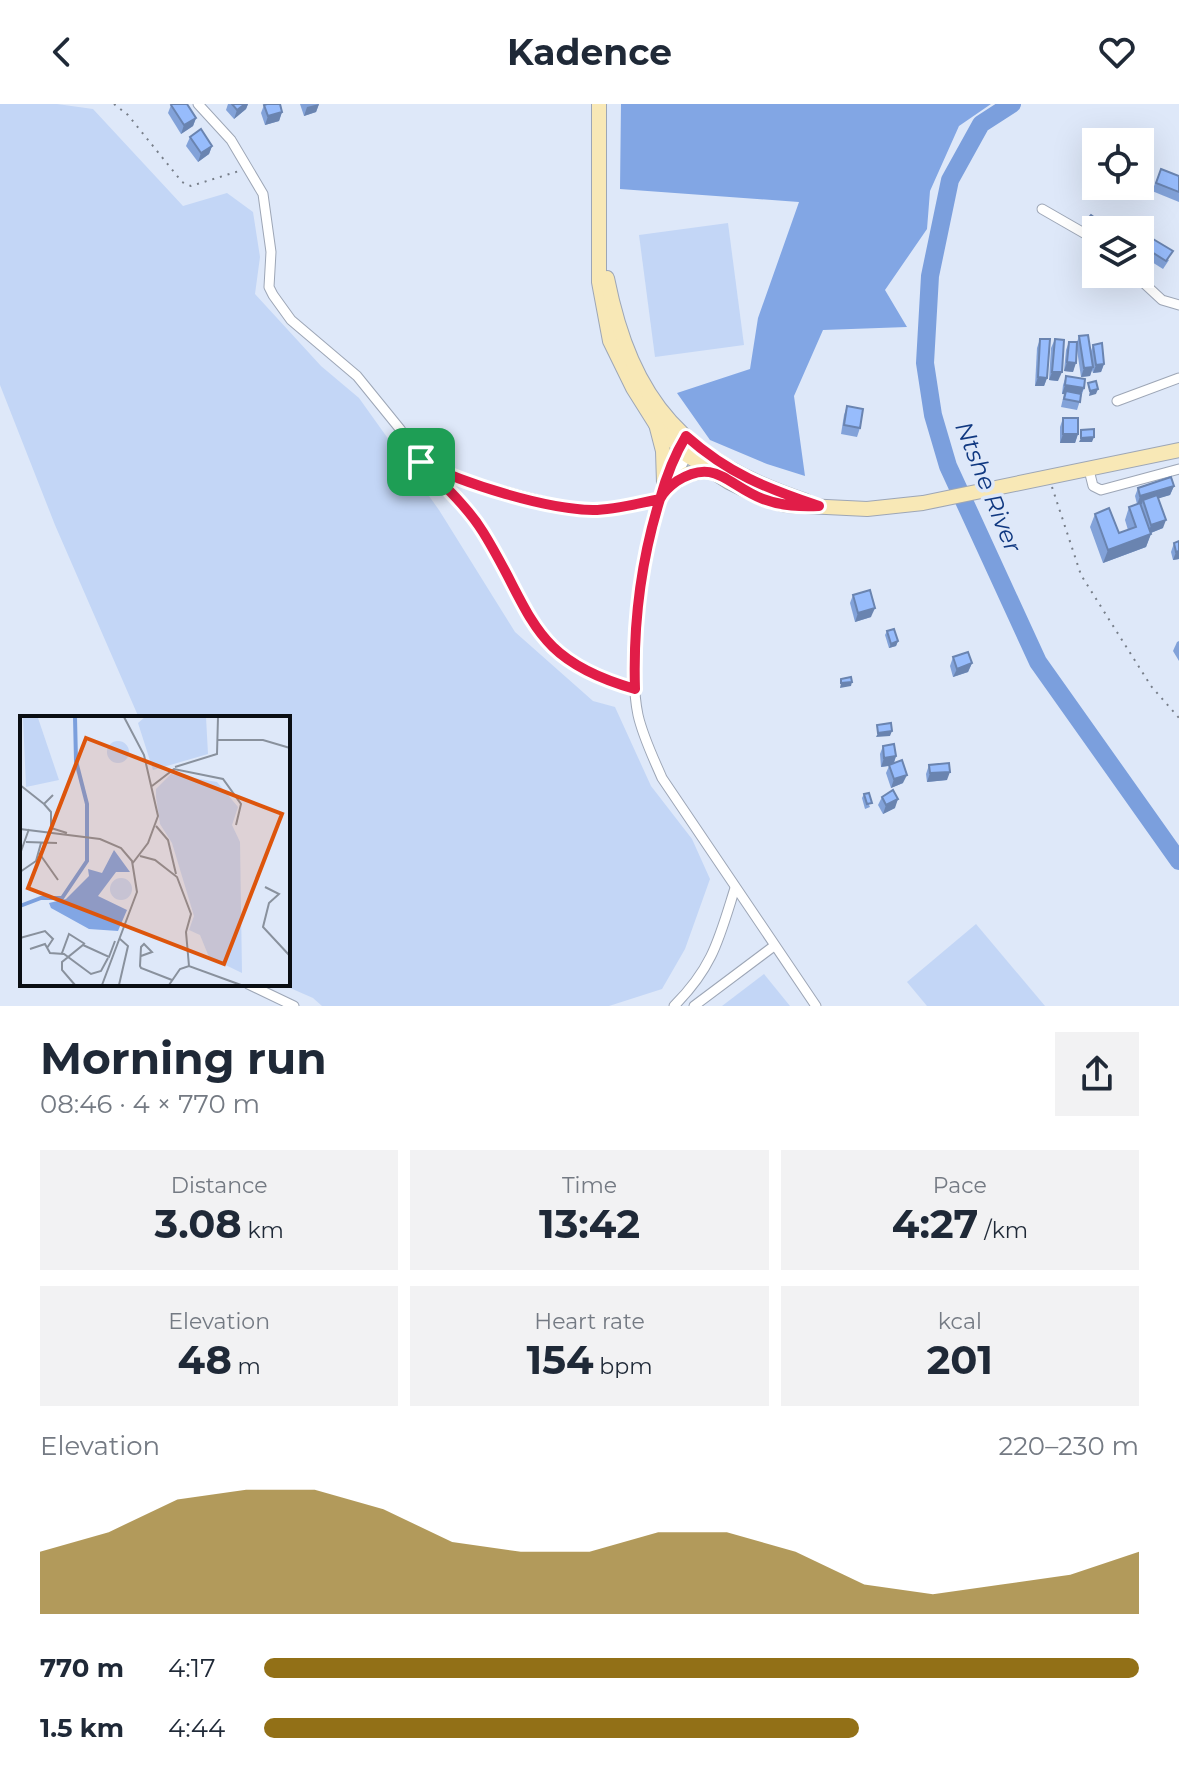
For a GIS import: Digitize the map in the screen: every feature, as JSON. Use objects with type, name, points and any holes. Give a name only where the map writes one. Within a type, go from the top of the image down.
[{"type":"street","points":[[198,104],[231,140],[263,194],[271,252],[269,287],[291,320],[357,376],[400,429],[421,462],[480,528],[542,638],[558,654],[578,667],[635,689]]},
{"type":"street","points":[[599,104],[601,302],[610,341],[633,388],[655,423],[663,451],[664,490]]},
{"type":"street","points":[[1042,209],[1082,232]]},
{"type":"street","points":[[599,238],[626,351],[647,391],[687,446],[710,470],[764,499],[801,507],[867,509],[923,503],[1179,450]]},
{"type":"street","points":[[1149,288],[1162,300],[1179,305]]},
{"type":"street","points":[[1117,401],[1179,378]]},
{"type":"street","points":[[655,423],[687,446],[752,482],[819,506]]},
{"type":"street","points":[[687,446],[664,490],[649,535],[641,580],[635,689],[646,741],[662,778],[816,1006]]},
{"type":"street","points":[[421,462],[455,479],[573,509],[597,510],[664,490],[687,474],[710,470]]},
{"type":"street","points":[[1089,470],[1093,486],[1101,490],[1179,469]]},
{"type":"street","points":[[674,1006],[708,966],[720,940],[735,888]]},
{"type":"street","points":[[694,1006],[774,946]]},
{"type":"street","points":[[252,986],[294,1006]]},
{"type":"path","points":[[114,104],[128,115],[182,182],[191,186],[248,168]]},
{"type":"path","points":[[1049,476],[1081,575],[1143,674],[1179,718]]},
{"type":"shaded area","points":[[0,104],[57,104],[93,109],[183,206],[227,193],[253,212],[260,257],[255,294],[321,366],[359,398],[439,510],[515,632],[593,701],[615,707],[651,786],[692,839],[710,879],[685,949],[662,989],[609,1006],[322,1006],[313,998],[286,986],[290,986],[290,716],[138,716],[55,525],[0,385]]},
{"type":"shaded area","points":[[621,104],[991,104],[959,126],[930,191],[927,229],[885,290],[907,327],[823,330],[794,396],[805,476],[710,440],[677,393],[750,369],[758,318],[799,202],[620,189]]},
{"type":"shaded area","points":[[728,223],[744,345],[655,357],[639,235]]},
{"type":"shaded area","points":[[976,924],[1045,1006],[927,1006],[907,982]]},
{"type":"shaded area","points":[[764,974],[790,1006],[722,1006]]},
{"type":"building","points":[[172,104],[187,104],[196,118],[184,125]]},
{"type":"building","points":[[280,104],[282,112],[268,116],[264,105]]},
{"type":"building","points":[[201,129],[212,146],[201,153],[190,137]]},
{"type":"building","points":[[1161,169],[1179,176],[1179,192],[1156,183]]},
{"type":"building","points":[[1154,240],[1173,251],[1166,261],[1154,253]]},
{"type":"building","points":[[1088,335],[1093,367],[1084,368],[1079,336]]},
{"type":"building","points":[[1040,339],[1050,339],[1047,378],[1038,377]]},
{"type":"building","points":[[1055,339],[1064,340],[1062,372],[1052,372]]},
{"type":"building","points":[[1069,342],[1077,342],[1076,363],[1067,362]]},
{"type":"building","points":[[1102,343],[1104,364],[1096,365],[1093,345]]},
{"type":"building","points":[[1066,376],[1085,379],[1084,388],[1065,385]]},
{"type":"building","points":[[1096,381],[1098,389],[1090,391],[1088,383]]},
{"type":"building","points":[[1066,391],[1081,394],[1080,402],[1064,399]]},
{"type":"building","points":[[847,406],[863,409],[860,428],[844,425]]},
{"type":"building","points":[[1063,418],[1078,418],[1078,434],[1063,434]]},
{"type":"building","points":[[1094,429],[1094,437],[1081,438],[1081,430]]},
{"type":"building","points":[[1171,477],[1174,486],[1140,496],[1138,488]]},
{"type":"building","points":[[1157,495],[1166,520],[1151,525],[1143,500]]},
{"type":"building","points":[[1140,503],[1151,534],[1108,550],[1095,514],[1109,508],[1119,533],[1136,527],[1129,507]]},
{"type":"building","points":[[870,590],[875,608],[858,613],[853,595]]},
{"type":"building","points":[[894,629],[898,641],[891,644],[887,631]]},
{"type":"building","points":[[968,652],[972,663],[957,669],[953,657]]},
{"type":"building","points":[[851,677],[852,682],[841,683],[841,679]]},
{"type":"building","points":[[891,723],[892,731],[878,733],[877,725]]},
{"type":"building","points":[[894,744],[896,756],[884,758],[883,746]]},
{"type":"building","points":[[902,760],[907,775],[894,779],[889,765]]},
{"type":"building","points":[[949,763],[950,772],[930,773],[929,765]]},
{"type":"building","points":[[893,790],[898,799],[886,805],[882,797]]},
{"type":"building","points":[[869,793],[872,803],[867,804],[864,794]]},
{"type":"waterway","name":"Ntshe River","points":[[1012,104],[981,124],[950,180],[930,276],[925,363],[933,415],[948,466],[1038,662],[1179,861]]},
{"type":"route","points":[[421,462],[455,479],[573,509],[597,510],[660,499],[664,483],[686,436],[733,472],[752,482],[819,506],[801,507],[764,499],[710,470],[687,474],[671,485],[667,489],[661,495],[660,499],[649,535],[641,580],[635,689],[578,667],[558,654],[542,638],[480,528],[421,462]]}]
